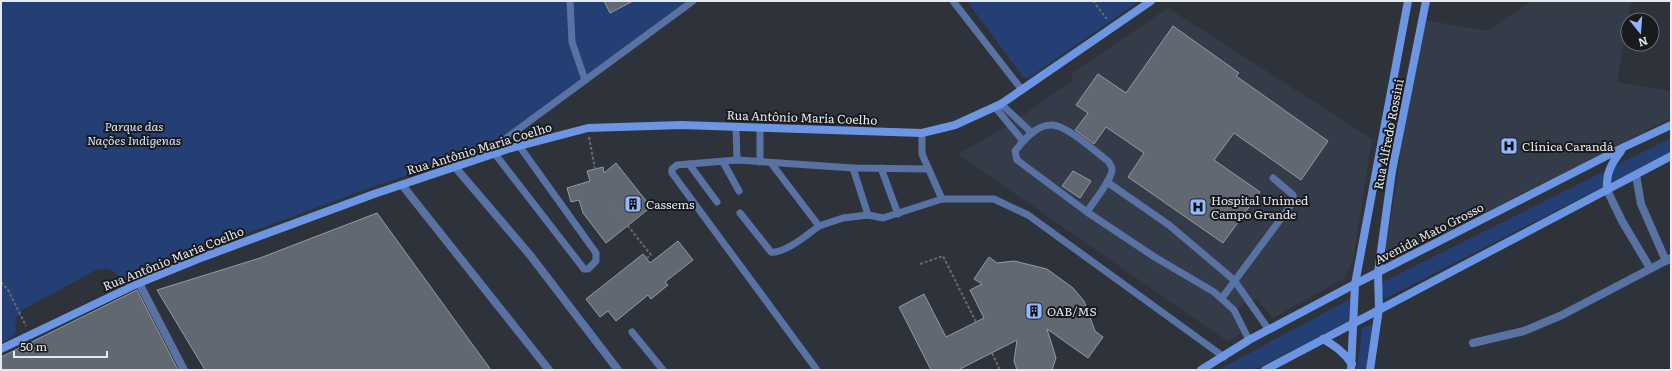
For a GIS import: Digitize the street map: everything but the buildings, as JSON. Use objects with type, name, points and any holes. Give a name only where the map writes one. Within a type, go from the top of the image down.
[{"type":"street","name":"Rua Antônio Maria Coelho","points":[[1,348],[30,333],[139,283],[198,259],[455,167],[495,154],[588,128],[681,125],[922,133],[955,125],[998,106],[1151,1]]},
{"type":"street","points":[[1351,367],[1355,284],[1408,1]]},
{"type":"street","name":"Rua Alfredo Rossini","points":[[1370,370],[1380,309],[1378,273],[1392,171],[1426,1]]},
{"type":"street","name":"Avenida Mato Grosso","points":[[1201,370],[1250,340],[1355,284],[1624,147],[1671,125]]},
{"type":"street","points":[[1624,147],[1614,160],[1607,173],[1607,190],[1622,221],[1650,268]]},
{"type":"street","points":[[1265,370],[1671,156]]},
{"type":"street","points":[[455,167],[530,256],[618,370]]},
{"type":"street","points":[[1473,343],[1524,332],[1562,315],[1668,260],[1641,204],[1636,175]]},
{"type":"street","points":[[402,185],[549,370]]},
{"type":"street","points":[[139,283],[184,370]]},
{"type":"street","points":[[1323,339],[1335,345],[1351,367]]},
{"type":"lane","points":[[570,1],[572,42],[585,80]]},
{"type":"lane","points":[[477,160],[693,1]]},
{"type":"lane","points":[[953,1],[1022,90]]},
{"type":"lane","points":[[998,106],[1032,132]]},
{"type":"lane","points":[[998,106],[1023,141]]},
{"type":"lane","points":[[1087,212],[1107,182],[1112,171],[1108,161],[1062,128],[1050,125],[1032,132],[1015,151],[1017,160],[1087,212],[1222,298],[1234,310],[1250,340]]},
{"type":"lane","points":[[736,128],[737,160]]},
{"type":"lane","points":[[760,128],[760,162]]},
{"type":"lane","points":[[922,133],[922,154],[927,169],[942,199]]},
{"type":"lane","points":[[495,154],[584,269],[588,269],[596,261],[596,254],[520,147]]},
{"type":"lane","points":[[818,370],[672,173],[673,167],[689,164],[737,160],[852,168],[927,169]]},
{"type":"lane","points":[[723,162],[739,192]]},
{"type":"lane","points":[[771,163],[819,226]]},
{"type":"lane","points":[[689,164],[716,202]]},
{"type":"lane","points":[[852,168],[868,215]]},
{"type":"lane","points":[[881,168],[898,214]]},
{"type":"lane","points":[[1222,298],[1294,201],[1293,195],[1273,178]]},
{"type":"lane","points":[[1107,182],[1169,225],[1234,280],[1269,330]]},
{"type":"lane","points":[[740,213],[771,252],[776,253],[788,248],[819,226],[843,218],[868,215],[883,218],[942,199],[994,199],[1028,215],[1224,357]]},
{"type":"lane","points":[[632,332],[663,370]]},
{"type":"path","points":[[1093,1],[1112,27]]},
{"type":"path","points":[[588,128],[595,169]]},
{"type":"path","points":[[612,206],[651,255],[647,258]]},
{"type":"path","points":[[920,264],[943,256],[976,322]]},
{"type":"path","points":[[1,282],[8,290],[30,333]]},
{"type":"path","points":[[992,353],[1000,370]]},
{"type":"shaded area","name":"Clínica Carandá","points":[[1531,1],[1631,1],[1629,12],[1620,12],[1620,52],[1622,52],[1617,82],[1671,91],[1671,118],[1383,265],[1398,174],[1418,19],[1489,31]]},
{"type":"shaded area","name":"Hospital Unimed Campo Grande","points":[[1168,8],[1372,139],[1353,261],[1343,279],[1273,318],[1257,299],[1248,301],[1231,312],[1241,334],[1227,341],[958,154],[1009,125],[1073,80],[1071,74]]},
{"type":"green space","name":"Parque das Nações Indígenas","points":[[1,1],[691,1],[485,150],[372,187],[186,256],[128,281],[123,281],[116,273],[107,268],[96,270],[24,309],[15,319],[15,334],[11,338],[1,343]]},
{"type":"green space","points":[[967,1],[1139,1],[1030,77],[1024,78]]},
{"type":"green space","points":[[1671,138],[1671,152],[1384,299],[1381,283]]},
{"type":"green space","points":[[1350,299],[1349,321],[1254,370],[1218,370]]},
{"type":"green space","points":[[1373,324],[1367,370],[1357,370],[1362,328]]},
{"type":"place","name":"Clínica Carandá","points":[[1509,146]]},
{"type":"place","name":"Cassems","points":[[633,204]]},
{"type":"place","name":"Hospital Unimed Campo Grande","points":[[1198,207]]},
{"type":"place","name":"OAB/MS","points":[[1034,311]]}]
